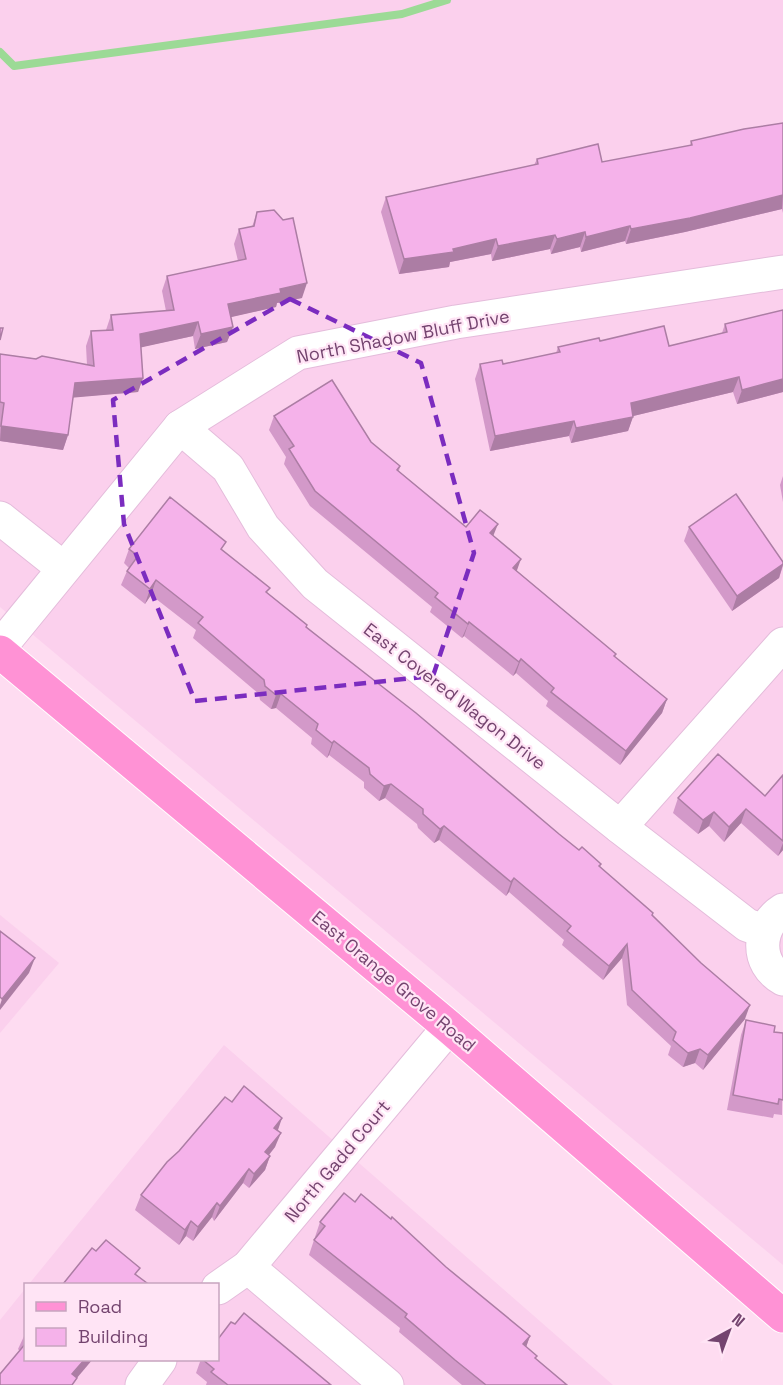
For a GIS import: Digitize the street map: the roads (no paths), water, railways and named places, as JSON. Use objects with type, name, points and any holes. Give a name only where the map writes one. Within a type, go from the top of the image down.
[{"type":"main road","name":"East Orange Grove Road","points":[[0,652],[449,1028],[783,1316]]},
{"type":"street","name":"North Shadow Bluff Drive","points":[[0,647],[180,426],[298,353],[456,322],[783,272]]},
{"type":"street","name":"East Covered Wagon Drive","points":[[180,426],[228,468],[263,526],[315,584],[747,925],[774,921]]},
{"type":"street","points":[[0,518],[63,568]]},
{"type":"street","points":[[620,827],[783,644]]},
{"type":"street","name":"East Covered Wagon Drive","points":[[774,921],[762,944],[769,968],[783,978]]},
{"type":"street","name":"North Gadd Court","points":[[219,1287],[248,1267],[449,1028]]},
{"type":"street","points":[[248,1267],[387,1385]]},
{"type":"street","points":[[142,1385],[159,1361]]},
{"type":"waterway","points":[[0,52],[14,66],[402,14],[447,0]]}]
